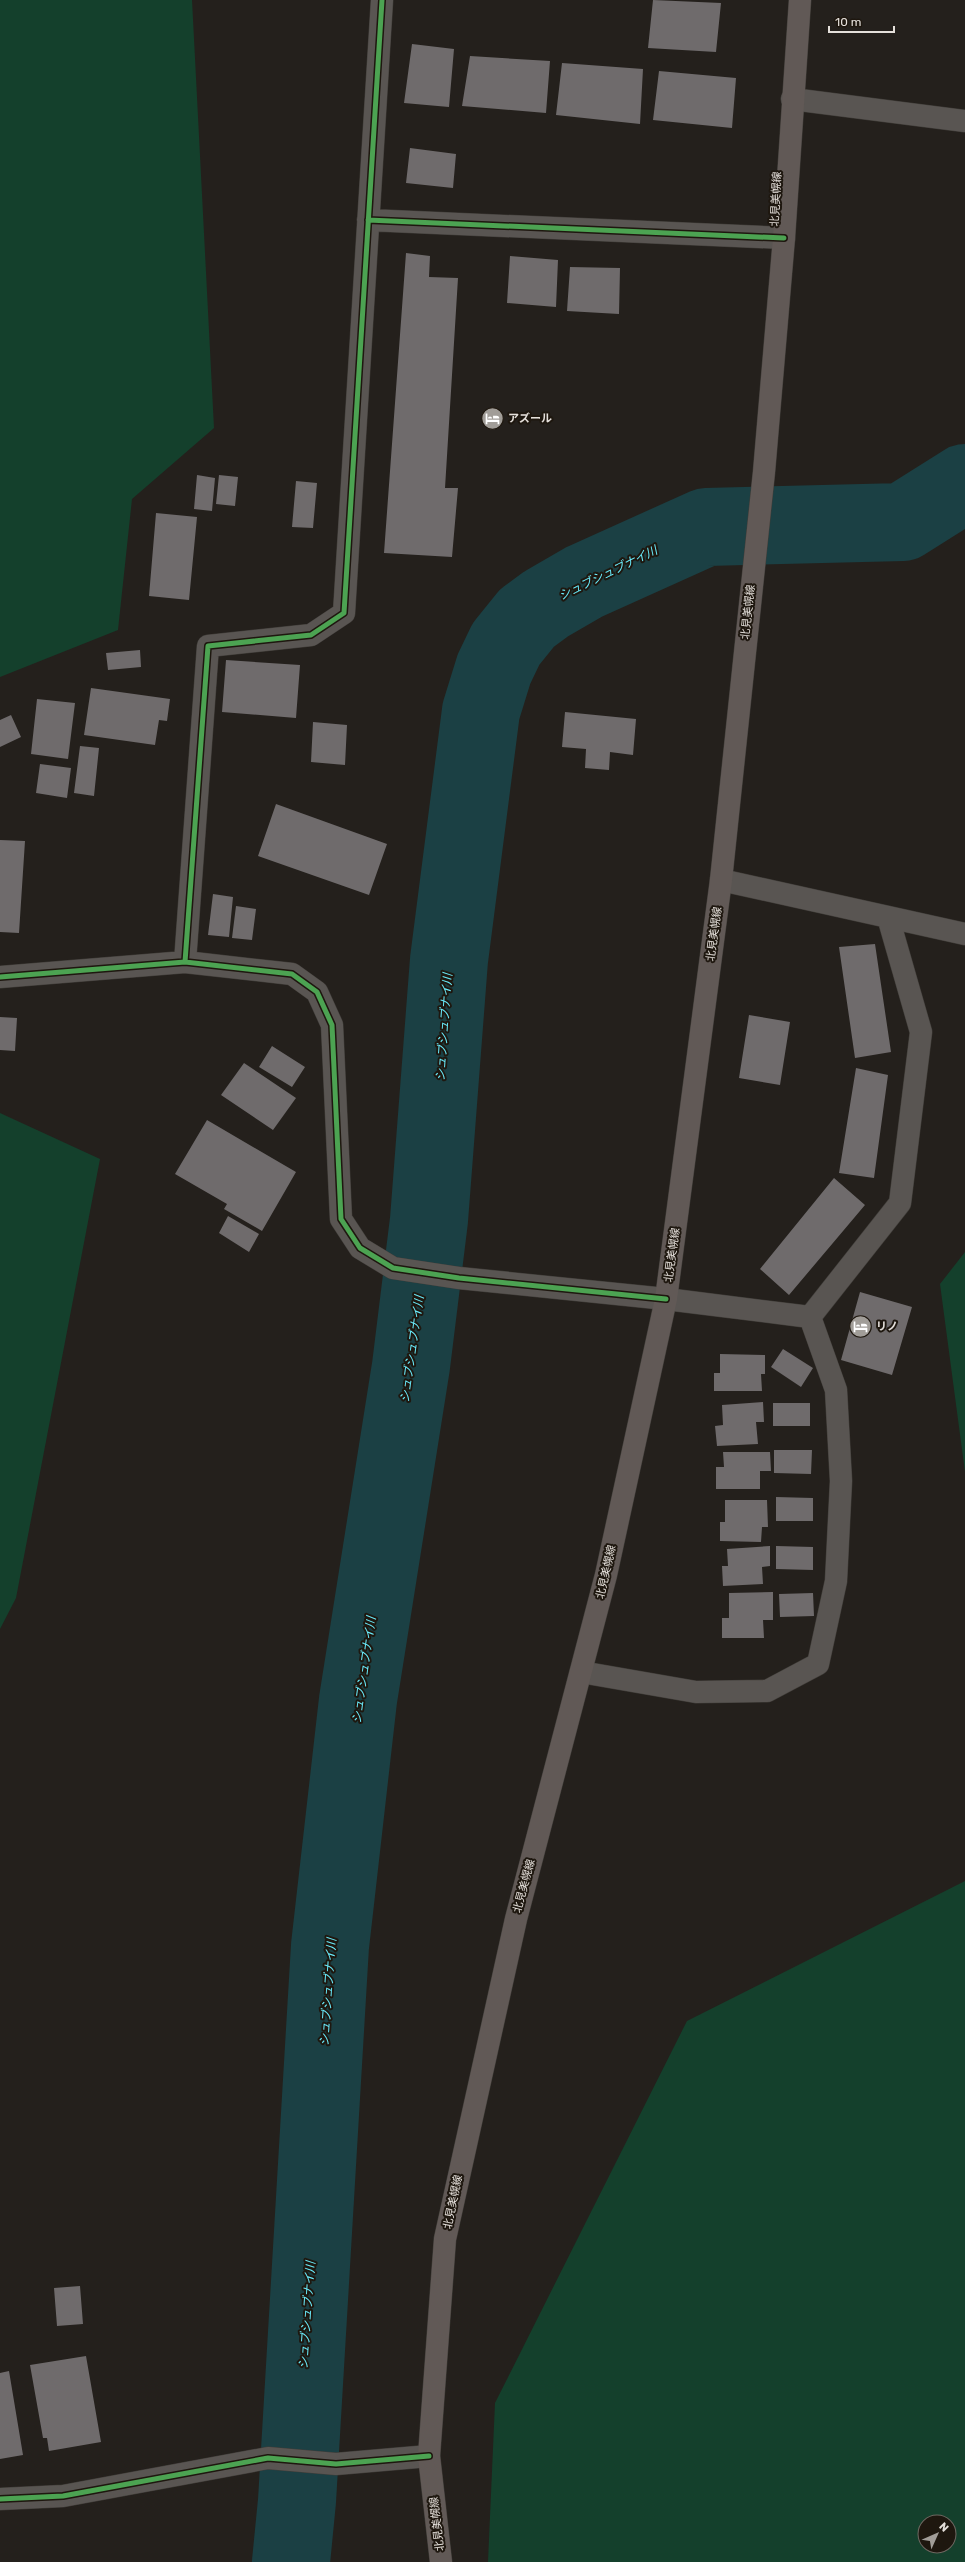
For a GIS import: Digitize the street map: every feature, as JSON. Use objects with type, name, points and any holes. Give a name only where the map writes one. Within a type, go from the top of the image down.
[{"type":"main road","name":"北見美幌線","points":[[441,2562],[429,2456],[445,2239],[516,1919],[606,1575],[666,1299],[721,880],[753,562],[764,472],[784,238],[792,99],[800,0]]},
{"type":"street","points":[[184,962],[208,646],[311,635],[344,613],[382,0]]},
{"type":"street","points":[[792,99],[965,121]]},
{"type":"street","points":[[368,220],[784,238]]},
{"type":"street","points":[[721,880],[965,934]]},
{"type":"street","points":[[810,1317],[900,1203],[921,1032],[888,916]]},
{"type":"street","points":[[0,977],[184,962],[292,974],[317,992],[332,1025],[342,1218],[360,1248],[393,1268],[459,1278],[666,1299],[810,1317]]},
{"type":"street","points":[[581,1672],[696,1692],[767,1691],[818,1664],[836,1581],[841,1481],[836,1390],[810,1317]]},
{"type":"street","points":[[0,2499],[63,2496],[268,2458],[336,2464],[429,2456]]},
{"type":"green space","points":[[0,0],[192,0],[214,428],[132,499],[118,630],[0,677]]},
{"type":"green space","points":[[0,1113],[100,1159],[16,1598],[0,1629]]},
{"type":"green space","points":[[965,1252],[965,1472],[940,1284]]},
{"type":"green space","points":[[965,1881],[965,2562],[488,2562],[495,2403],[687,2021]]},
{"type":"building","points":[[653,0],[721,3],[716,52],[648,48]]},
{"type":"building","points":[[412,44],[454,49],[449,107],[404,103]]},
{"type":"building","points":[[470,56],[550,61],[546,113],[462,106]]},
{"type":"building","points":[[562,63],[643,69],[640,124],[556,115]]},
{"type":"building","points":[[659,71],[736,78],[732,128],[653,120]]},
{"type":"building","points":[[410,148],[456,154],[453,188],[406,183]]},
{"type":"building","points":[[406,253],[430,256],[429,277],[458,278],[445,488],[458,488],[452,557],[384,553]]},
{"type":"building","points":[[510,256],[558,260],[556,307],[507,303]]},
{"type":"building","points":[[570,267],[620,268],[619,314],[567,311]]},
{"type":"building","points":[[197,475],[215,478],[212,511],[194,509]]},
{"type":"building","points":[[219,475],[238,477],[235,506],[216,504]]},
{"type":"building","points":[[296,481],[317,483],[313,528],[292,527]]},
{"type":"building","points":[[156,513],[197,517],[189,600],[149,596]]},
{"type":"building","points":[[140,650],[141,667],[108,670],[106,653]]},
{"type":"building","points":[[226,660],[300,665],[296,718],[222,712]]},
{"type":"building","points":[[91,688],[170,699],[167,721],[159,720],[155,745],[84,735]]},
{"type":"building","points":[[37,699],[75,703],[68,759],[31,754]]},
{"type":"building","points":[[565,712],[636,719],[633,755],[610,752],[609,770],[585,768],[586,749],[562,747]]},
{"type":"building","points":[[11,715],[21,737],[0,747],[0,720]]},
{"type":"building","points":[[313,722],[347,725],[345,765],[311,762]]},
{"type":"building","points":[[80,746],[99,748],[94,796],[74,793]]},
{"type":"building","points":[[40,764],[71,768],[67,798],[36,793]]},
{"type":"building","points":[[276,804],[387,844],[369,895],[258,856]]},
{"type":"building","points":[[0,840],[25,841],[19,933],[0,932]]},
{"type":"building","points":[[213,894],[233,897],[229,937],[208,935]]},
{"type":"building","points":[[236,906],[256,909],[252,940],[232,938]]},
{"type":"building","points":[[875,944],[891,1052],[855,1058],[839,947]]},
{"type":"building","points":[[749,1015],[790,1022],[780,1085],[739,1078]]},
{"type":"building","points":[[0,1017],[17,1018],[15,1051],[0,1050]]},
{"type":"building","points":[[272,1046],[305,1067],[292,1087],[259,1067]]},
{"type":"building","points":[[244,1063],[296,1098],[273,1130],[221,1095]]},
{"type":"building","points":[[856,1068],[888,1075],[874,1178],[839,1173]]},
{"type":"building","points":[[207,1120],[296,1172],[262,1231],[224,1209],[227,1204],[175,1174]]},
{"type":"building","points":[[834,1178],[865,1205],[789,1295],[760,1269]]},
{"type":"building","points":[[228,1216],[259,1234],[249,1252],[219,1233]]},
{"type":"building","points":[[860,1292],[912,1307],[892,1375],[841,1360]]},
{"type":"building","points":[[783,1349],[813,1368],[801,1387],[771,1367]]},
{"type":"building","points":[[720,1354],[765,1355],[765,1374],[761,1374],[762,1391],[714,1391],[714,1373],[720,1373]]},
{"type":"building","points":[[763,1402],[764,1422],[756,1422],[758,1444],[717,1446],[715,1426],[723,1425],[722,1405]]},
{"type":"building","points":[[773,1403],[810,1403],[810,1426],[773,1426]]},
{"type":"building","points":[[774,1450],[812,1450],[811,1474],[774,1473]]},
{"type":"building","points":[[723,1452],[770,1452],[771,1471],[760,1471],[760,1489],[716,1489],[716,1467],[724,1467]]},
{"type":"building","points":[[776,1497],[813,1498],[813,1521],[776,1521]]},
{"type":"building","points":[[725,1500],[767,1500],[768,1527],[762,1527],[761,1542],[720,1541],[720,1522],[725,1522]]},
{"type":"building","points":[[770,1546],[770,1566],[762,1567],[763,1584],[723,1586],[722,1566],[728,1566],[727,1549]]},
{"type":"building","points":[[776,1546],[813,1547],[813,1570],[776,1569]]},
{"type":"building","points":[[773,1592],[773,1620],[763,1620],[764,1638],[722,1638],[722,1618],[729,1618],[729,1593]]},
{"type":"building","points":[[813,1593],[814,1616],[780,1617],[779,1594]]},
{"type":"building","points":[[80,2286],[83,2324],[57,2326],[54,2288]]},
{"type":"building","points":[[86,2356],[101,2442],[49,2451],[47,2438],[43,2438],[30,2365]]},
{"type":"building","points":[[9,2371],[23,2455],[0,2459],[0,2373]]},
{"type":"waterway","name":"シュブシュブナイ川","points":[[291,2562],[297,2501],[330,1946],[358,1700],[411,1366],[429,1220],[449,960],[481,711],[494,669],[506,644],[527,618],[546,604],[584,582],[706,527],[903,522],[965,483]]},
{"type":"cycle path","points":[[185,962],[208,646],[311,635],[344,613],[382,0]]},
{"type":"cycle path","points":[[368,220],[784,238]]},
{"type":"cycle path","points":[[0,977],[185,962],[292,974],[317,992],[332,1025],[341,1219],[360,1248],[393,1268],[459,1278],[666,1299]]},
{"type":"cycle path","points":[[0,2499],[63,2496],[268,2458],[336,2464],[429,2456]]},
{"type":"place","name":"アズール","points":[[493,418]]},
{"type":"place","name":"リノ","points":[[860,1326]]}]
